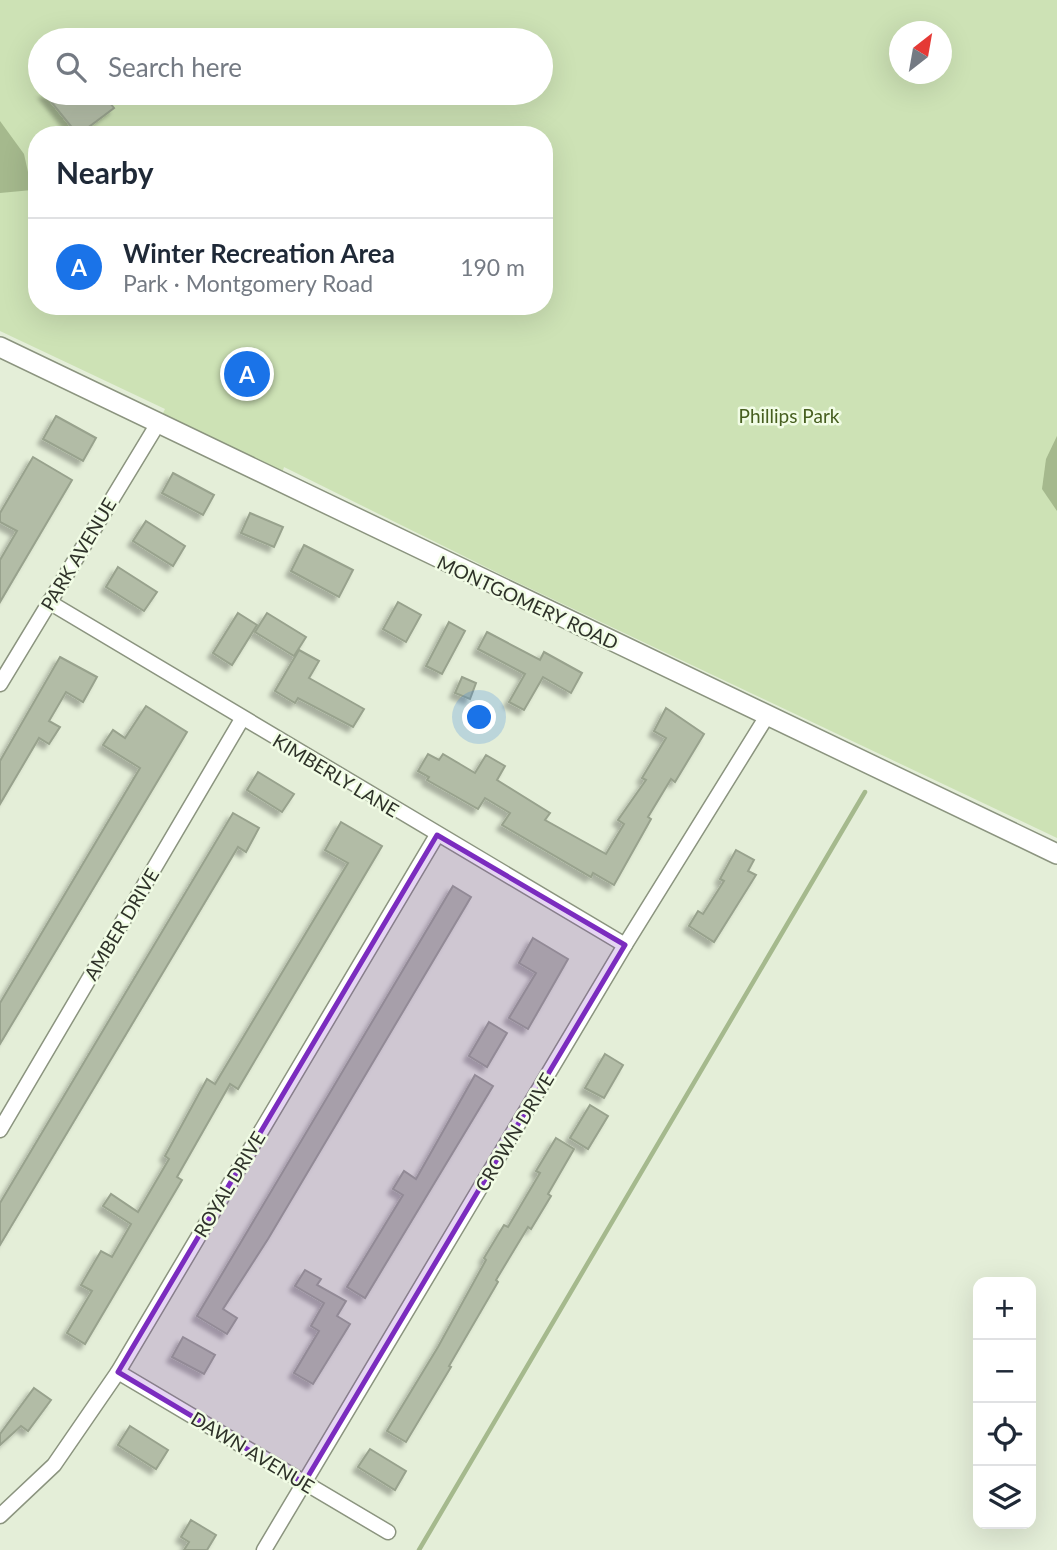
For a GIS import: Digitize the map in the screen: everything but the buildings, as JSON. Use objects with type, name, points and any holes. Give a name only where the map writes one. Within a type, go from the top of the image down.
[{"type":"street","name":"MONTGOMERY ROAD","points":[[0,347],[157,425],[1057,854]]},
{"type":"street","name":"PARK AVENUE","points":[[0,684],[157,425]]},
{"type":"street","name":"KIMBERLY LANE","points":[[50,601],[242,719],[625,945]]},
{"type":"street","name":"CROWN DRIVE","points":[[264,1550],[625,945],[767,716]]},
{"type":"street","name":"AMBER DRIVE","points":[[0,1130],[242,719]]},
{"type":"street","name":"ROYAL DRIVE","points":[[0,1516],[54,1465],[118,1372],[437,835]]},
{"type":"street","name":"DAWN AVENUE","points":[[118,1372],[388,1532]]},
{"type":"highlighted area","points":[[437,835],[625,945],[304,1483],[118,1372]]},
{"type":"green space","name":"Phillips Park","points":[[0,0],[1057,0],[1057,838],[508,578],[284,467],[281,477],[157,425],[165,409],[0,331]]},
{"type":"shaded area","points":[[0,121],[24,154],[28,190],[0,193]]},
{"type":"shaded area","points":[[1057,436],[1057,511],[1042,489],[1046,459]]},
{"type":"waterway","points":[[419,1550],[865,792]]},
{"type":"place","name":"Winter Recreation Area","points":[[247,374]]}]
